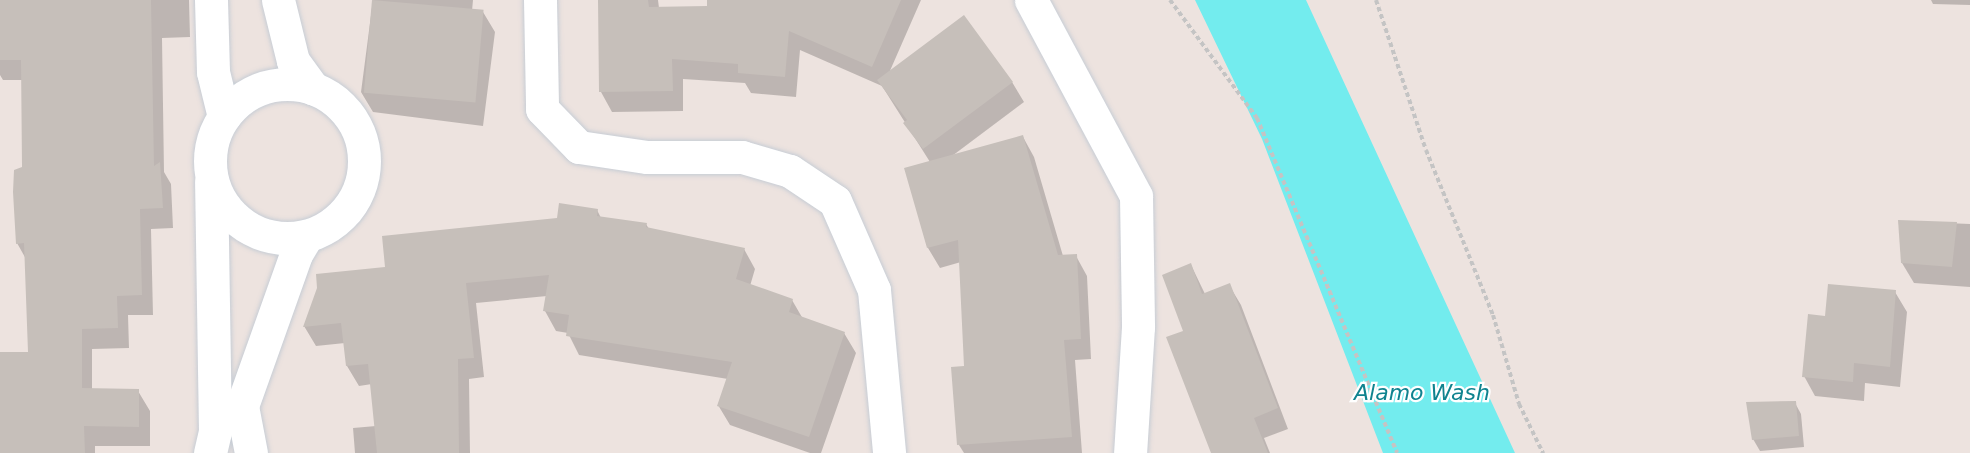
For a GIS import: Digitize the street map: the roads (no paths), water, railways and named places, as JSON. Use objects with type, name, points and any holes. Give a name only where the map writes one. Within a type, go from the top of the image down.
[{"type":"street","points":[[211,0],[213,72],[224,117]]},
{"type":"street","points":[[278,0],[293,61],[313,89]]},
{"type":"street","points":[[540,0],[542,109],[579,147],[647,157],[742,157],[790,171],[835,201],[874,290],[889,453]]},
{"type":"street","points":[[1031,0],[1136,196],[1138,327],[1130,453]]},
{"type":"street","points":[[210,175],[222,203],[243,225],[275,238],[307,236],[344,214],[361,184],[364,168],[360,136],[351,118],[335,101],[313,89],[280,85],[260,90],[240,100],[224,117],[212,141],[210,175],[212,442]]},
{"type":"street","points":[[251,453],[242,406],[296,254],[307,236]]},
{"type":"water","name":"Alamo Wash","points":[[1195,0],[1306,0],[1515,453],[1383,453],[1262,139]]}]
